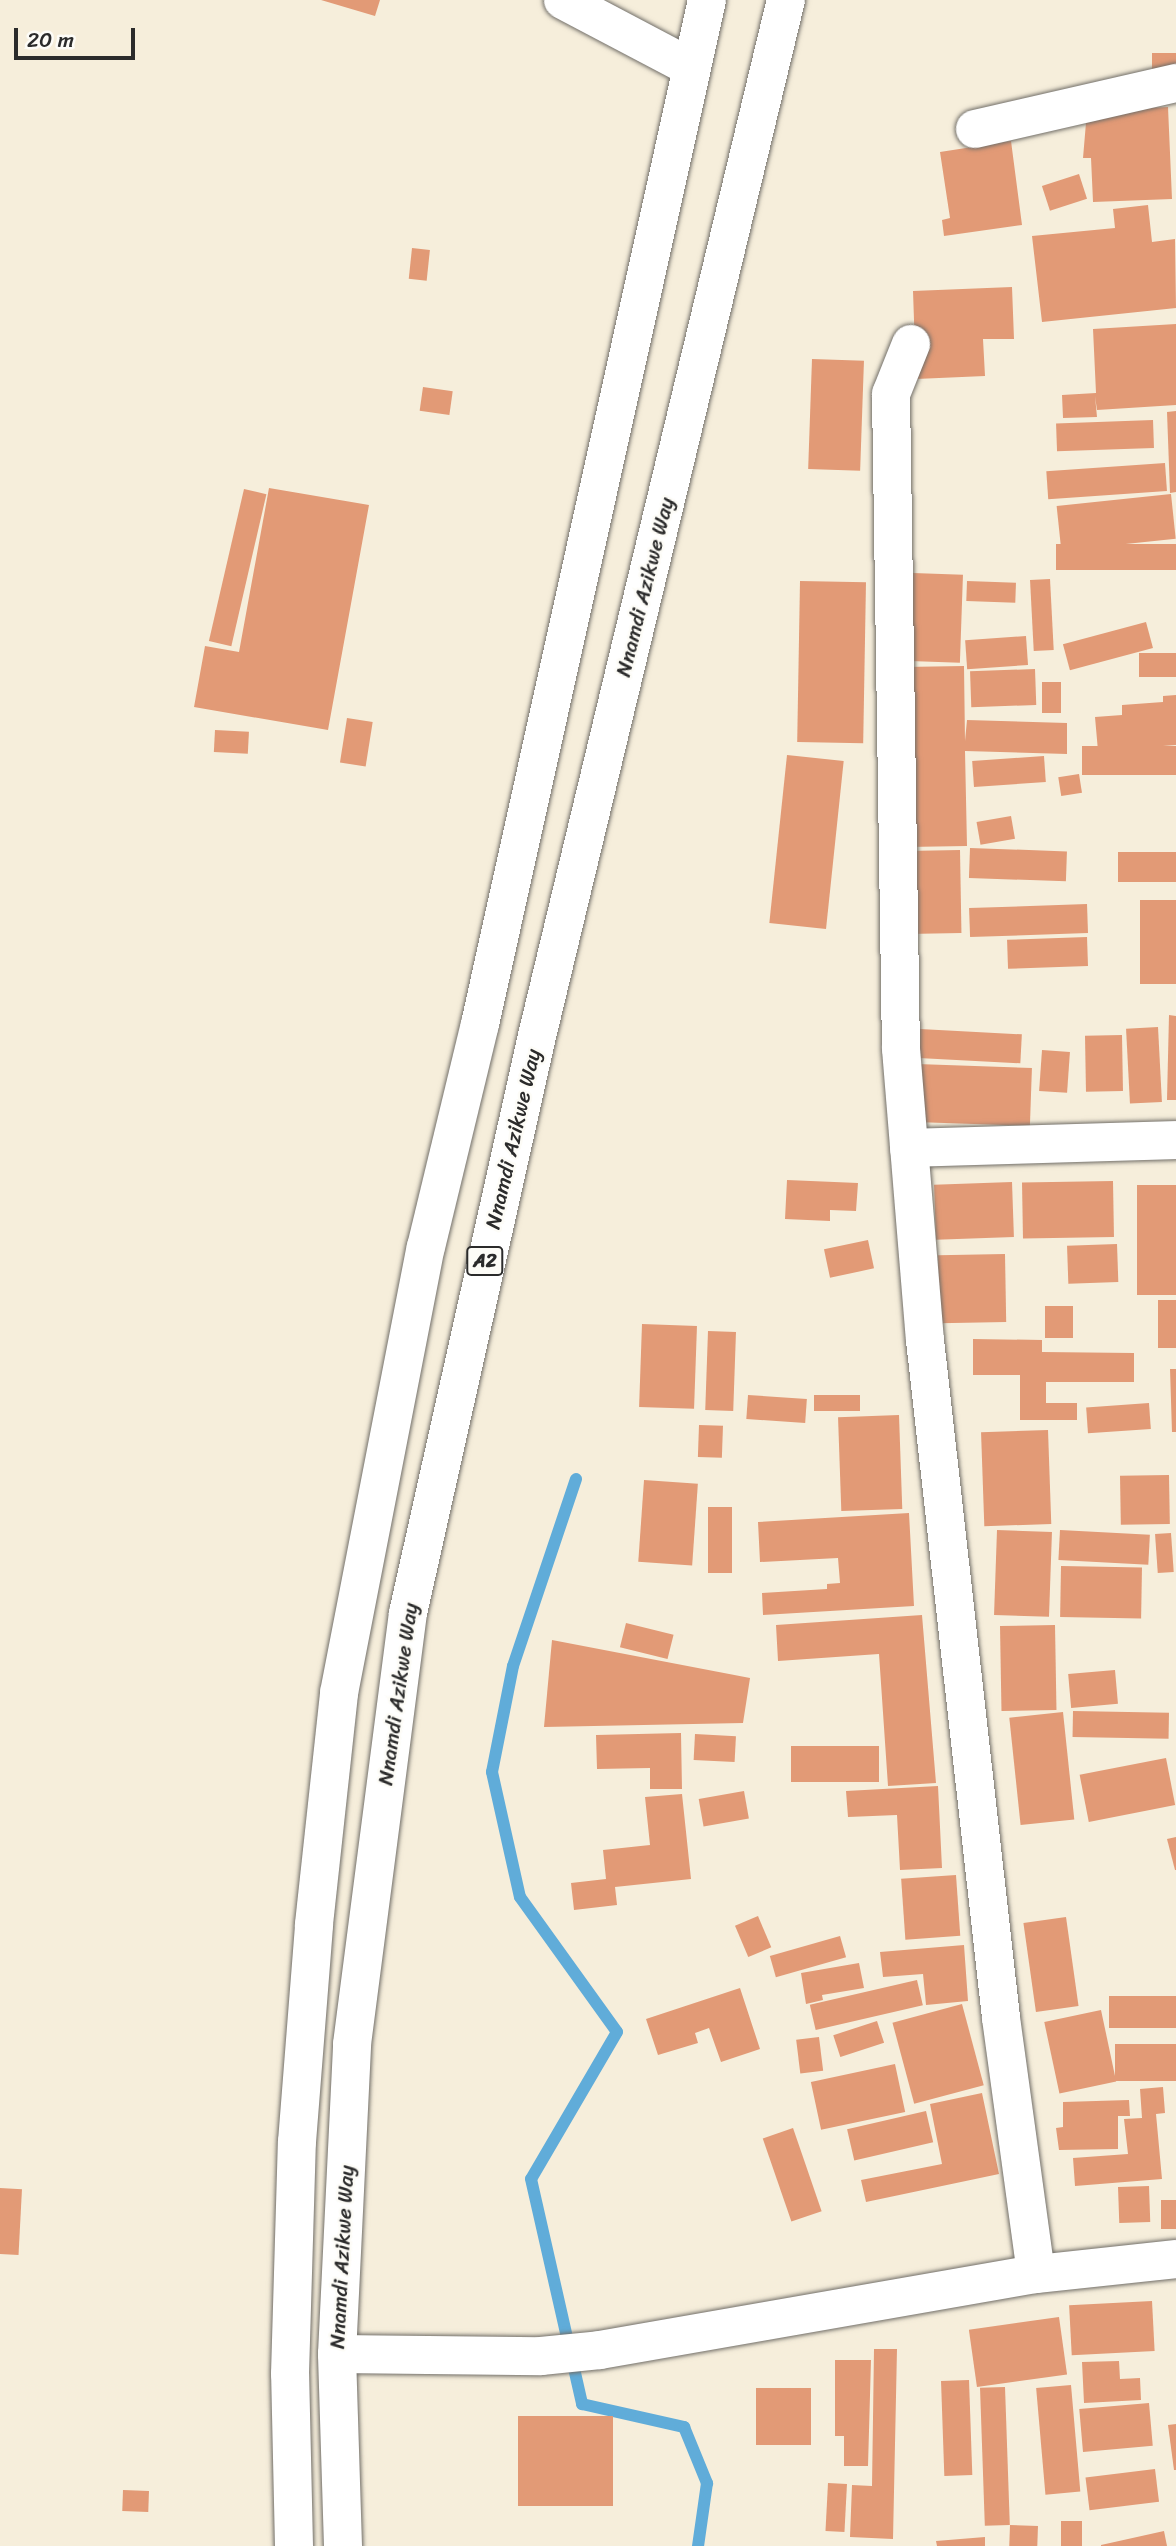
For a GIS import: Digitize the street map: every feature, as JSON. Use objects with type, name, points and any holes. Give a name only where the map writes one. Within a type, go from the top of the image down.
[{"type":"main road","points":[[563,0],[690,66]]},
{"type":"main road","points":[[294,2546],[290,2374],[297,2142],[314,1924],[339,1693],[423,1260],[480,1024],[690,66],[707,0]]},
{"type":"main road","name":"Nnamdi Azikwe Way","points":[[343,2546],[337,2354],[352,2044],[408,1613],[537,1035],[786,0]]},
{"type":"main road","points":[[975,130],[1176,83]]},
{"type":"main road","points":[[911,344],[891,394],[901,1049],[925,1340],[994,1963],[1036,2274]]},
{"type":"main road","points":[[909,1148],[1176,1140]]},
{"type":"main road","points":[[337,2354],[541,2356],[600,2350],[1036,2274],[1176,2259]]},
{"type":"building","points":[[321,0],[380,0],[375,16]]},
{"type":"building","points":[[1152,53],[1176,53],[1176,74],[1152,74]]},
{"type":"building","points":[[1168,107],[1172,199],[1093,202],[1091,158],[1083,158],[1087,111]]},
{"type":"building","points":[[1011,141],[1022,225],[944,236],[942,220],[950,218],[940,152]]},
{"type":"building","points":[[1079,174],[1087,199],[1050,211],[1042,186]]},
{"type":"building","points":[[1148,205],[1152,242],[1175,239],[1176,308],[1042,322],[1032,236],[1115,228],[1113,209]]},
{"type":"building","points":[[412,248],[430,250],[427,281],[409,279]]},
{"type":"building","points":[[1012,287],[1014,339],[983,339],[985,376],[916,379],[913,291]]},
{"type":"building","points":[[1176,324],[1176,405],[1097,410],[1095,396],[1097,417],[1063,418],[1062,395],[1096,393],[1093,329]]},
{"type":"building","points":[[812,359],[864,361],[860,471],[808,469]]},
{"type":"building","points":[[423,387],[453,391],[449,415],[420,411]]},
{"type":"building","points":[[1176,411],[1176,492],[1170,493],[1167,412]]},
{"type":"building","points":[[1153,420],[1154,448],[1057,451],[1056,423]]},
{"type":"building","points":[[1165,463],[1167,491],[1048,499],[1046,471]]},
{"type":"building","points":[[269,488],[369,505],[328,730],[194,707],[205,646],[239,652]]},
{"type":"building","points":[[244,489],[266,494],[231,646],[209,641]]},
{"type":"building","points":[[1171,494],[1176,539],[1061,551],[1057,506]]},
{"type":"building","points":[[1056,544],[1176,544],[1176,570],[1056,570]]},
{"type":"building","points":[[913,573],[963,575],[960,663],[910,661]]},
{"type":"building","points":[[1050,579],[1054,650],[1034,651],[1030,580]]},
{"type":"building","points":[[800,581],[866,582],[863,743],[797,742]]},
{"type":"building","points":[[967,581],[1016,583],[1015,603],[966,601]]},
{"type":"building","points":[[1146,622],[1153,648],[1070,670],[1063,644]]},
{"type":"building","points":[[1026,636],[1028,665],[967,669],[965,640]]},
{"type":"building","points":[[1139,653],[1176,653],[1176,677],[1139,677]]},
{"type":"building","points":[[964,666],[965,741],[967,720],[1067,723],[1067,754],[965,751],[967,846],[907,847],[904,667]]},
{"type":"building","points":[[1035,669],[1036,705],[971,707],[970,671]]},
{"type":"building","points":[[1042,682],[1061,682],[1061,713],[1042,713]]},
{"type":"building","points":[[1176,695],[1176,745],[1098,751],[1095,717],[1122,715],[1122,705],[1163,702],[1163,696]]},
{"type":"building","points":[[347,718],[373,722],[366,767],[340,762]]},
{"type":"building","points":[[215,730],[249,732],[248,754],[214,752]]},
{"type":"building","points":[[1082,746],[1176,746],[1176,775],[1082,775]]},
{"type":"building","points":[[787,755],[844,761],[826,929],[769,923]]},
{"type":"building","points":[[1044,756],[1046,782],[974,787],[972,761]]},
{"type":"building","points":[[1079,774],[1082,793],[1061,796],[1058,777]]},
{"type":"building","points":[[1011,816],[1015,839],[981,845],[977,822]]},
{"type":"building","points":[[970,848],[1067,851],[1066,881],[969,878]]},
{"type":"building","points":[[960,850],[961,933],[907,934],[906,851]]},
{"type":"building","points":[[1118,852],[1176,852],[1176,882],[1118,882]]},
{"type":"building","points":[[1140,900],[1176,900],[1176,984],[1140,984]]},
{"type":"building","points":[[1087,904],[1088,933],[970,937],[969,908]]},
{"type":"building","points":[[1087,937],[1088,966],[1008,969],[1007,940]]},
{"type":"building","points":[[1169,1015],[1176,1016],[1176,1100],[1167,1100]]},
{"type":"building","points":[[1158,1027],[1162,1102],[1130,1104],[1126,1029]]},
{"type":"building","points":[[920,1029],[1022,1034],[1020,1063],[918,1058]]},
{"type":"building","points":[[1122,1035],[1123,1091],[1086,1092],[1085,1036]]},
{"type":"building","points":[[1042,1050],[1070,1052],[1067,1093],[1039,1091]]},
{"type":"building","points":[[917,1064],[1032,1068],[1030,1126],[915,1122]]},
{"type":"building","points":[[787,1180],[858,1183],[856,1211],[830,1210],[830,1221],[785,1219]]},
{"type":"building","points":[[1113,1181],[1114,1237],[1023,1239],[1022,1183]]},
{"type":"building","points":[[1012,1182],[1014,1237],[936,1240],[934,1185]]},
{"type":"building","points":[[1137,1185],[1176,1185],[1176,1295],[1137,1295]]},
{"type":"building","points":[[868,1240],[874,1268],[830,1278],[824,1249]]},
{"type":"building","points":[[1117,1244],[1118,1282],[1068,1284],[1067,1246]]},
{"type":"building","points":[[1005,1254],[1006,1322],[939,1323],[938,1255]]},
{"type":"building","points":[[1158,1300],[1176,1300],[1176,1348],[1158,1348]]},
{"type":"building","points":[[1045,1306],[1073,1306],[1073,1338],[1045,1338]]},
{"type":"building","points":[[642,1324],[697,1326],[694,1409],[639,1407]]},
{"type":"building","points":[[708,1331],[736,1332],[733,1411],[705,1410]]},
{"type":"building","points":[[973,1339],[1042,1340],[1042,1352],[1134,1353],[1134,1382],[1046,1382],[1046,1403],[1077,1403],[1077,1420],[1020,1420],[1020,1375],[973,1375]]},
{"type":"building","points":[[1170,1369],[1176,1369],[1176,1432],[1172,1432]]},
{"type":"building","points":[[748,1395],[807,1399],[805,1423],[746,1419]]},
{"type":"building","points":[[814,1395],[860,1395],[860,1411],[814,1411]]},
{"type":"building","points":[[1149,1403],[1151,1429],[1088,1433],[1086,1407]]},
{"type":"building","points":[[899,1415],[902,1509],[841,1511],[838,1417]]},
{"type":"building","points":[[699,1425],[723,1426],[722,1458],[698,1457]]},
{"type":"building","points":[[1048,1430],[1051,1524],[984,1526],[981,1432]]},
{"type":"building","points":[[1169,1475],[1170,1524],[1121,1525],[1120,1476]]},
{"type":"building","points":[[644,1480],[698,1484],[692,1566],[638,1562]]},
{"type":"building","points":[[708,1507],[732,1507],[732,1573],[708,1573]]},
{"type":"building","points":[[909,1513],[914,1606],[763,1615],[762,1593],[827,1589],[827,1584],[840,1583],[838,1558],[760,1562],[758,1522]]},
{"type":"building","points":[[997,1530],[1052,1532],[1049,1617],[994,1615]]},
{"type":"building","points":[[1060,1530],[1150,1535],[1148,1565],[1058,1560]]},
{"type":"building","points":[[1171,1533],[1174,1572],[1158,1573],[1155,1534]]},
{"type":"building","points":[[1061,1566],[1142,1567],[1141,1618],[1060,1617]]},
{"type":"building","points":[[922,1615],[936,1783],[888,1786],[879,1654],[778,1661],[776,1625]]},
{"type":"building","points":[[626,1623],[674,1635],[667,1659],[620,1647]]},
{"type":"building","points":[[1055,1625],[1056,1710],[1001,1711],[1000,1626]]},
{"type":"building","points":[[552,1640],[750,1678],[743,1723],[544,1727]]},
{"type":"building","points":[[1115,1670],[1118,1704],[1071,1708],[1068,1674]]},
{"type":"building","points":[[1073,1711],[1169,1713],[1169,1739],[1073,1737]]},
{"type":"building","points":[[1063,1712],[1074,1819],[1021,1825],[1009,1718]]},
{"type":"building","points":[[681,1733],[682,1789],[650,1789],[650,1768],[597,1769],[596,1735]]},
{"type":"building","points":[[695,1734],[736,1736],[735,1762],[694,1760]]},
{"type":"building","points":[[791,1746],[879,1746],[879,1782],[791,1782]]},
{"type":"building","points":[[1166,1758],[1175,1805],[1089,1822],[1080,1775]]},
{"type":"building","points":[[938,1786],[942,1868],[900,1870],[897,1815],[848,1817],[846,1791]]},
{"type":"building","points":[[744,1791],[749,1819],[704,1827],[699,1799]]},
{"type":"building","points":[[682,1794],[691,1879],[615,1887],[617,1905],[574,1910],[571,1883],[606,1879],[603,1850],[650,1845],[645,1797]]},
{"type":"building","points":[[1176,1837],[1176,1870],[1175,1870],[1167,1839]]},
{"type":"building","points":[[956,1875],[960,1936],[905,1940],[901,1879]]},
{"type":"building","points":[[758,1916],[771,1947],[748,1957],[735,1926]]},
{"type":"building","points":[[1066,1917],[1079,2006],[1036,2012],[1023,1923]]},
{"type":"building","points":[[840,1936],[846,1957],[776,1977],[770,1956]]},
{"type":"building","points":[[964,1945],[968,2001],[926,2005],[923,1974],[883,1977],[880,1952]]},
{"type":"building","points":[[859,1963],[864,1988],[822,1995],[823,2000],[806,2004],[801,1973]]},
{"type":"building","points":[[917,1980],[923,2005],[816,2030],[810,2005]]},
{"type":"building","points":[[740,1988],[760,2049],[721,2062],[709,2028],[695,2033],[698,2043],[658,2055],[646,2019]]},
{"type":"building","points":[[1109,1996],[1176,1996],[1176,2028],[1109,2028]]},
{"type":"building","points":[[962,2004],[984,2085],[914,2104],[892,2023]]},
{"type":"building","points":[[1101,2010],[1116,2081],[1059,2093],[1044,2022]]},
{"type":"building","points":[[877,2021],[884,2043],[840,2057],[833,2035]]},
{"type":"building","points":[[819,2037],[823,2071],[800,2074],[796,2040]]},
{"type":"building","points":[[1115,2044],[1176,2044],[1176,2081],[1115,2081]]},
{"type":"building","points":[[895,2064],[905,2112],[821,2130],[811,2082]]},
{"type":"building","points":[[1163,2087],[1165,2113],[1156,2114],[1162,2179],[1075,2186],[1073,2158],[1128,2154],[1124,2119],[1142,2118],[1140,2089]]},
{"type":"building","points":[[982,2093],[999,2174],[866,2202],[861,2180],[942,2164],[930,2104]]},
{"type":"building","points":[[1129,2100],[1130,2116],[1118,2116],[1118,2149],[1059,2150],[1056,2128],[1063,2127],[1063,2102]]},
{"type":"building","points":[[926,2111],[933,2142],[854,2160],[847,2129]]},
{"type":"building","points":[[793,2128],[822,2211],[791,2222],[763,2138]]},
{"type":"building","points":[[1149,2186],[1150,2222],[1119,2223],[1118,2187]]},
{"type":"building","points":[[0,2188],[22,2189],[19,2255],[0,2254]]},
{"type":"building","points":[[1161,2200],[1176,2200],[1176,2229],[1161,2229]]},
{"type":"building","points":[[1152,2301],[1155,2351],[1072,2355],[1069,2305]]},
{"type":"building","points":[[1059,2317],[1067,2374],[977,2387],[969,2330]]},
{"type":"building","points":[[874,2349],[897,2349],[893,2539],[850,2537],[852,2485],[872,2486]]},
{"type":"building","points":[[835,2360],[871,2360],[868,2466],[844,2466],[844,2436],[835,2436]]},
{"type":"building","points":[[1119,2361],[1120,2379],[1140,2378],[1141,2400],[1084,2403],[1082,2362]]},
{"type":"building","points":[[969,2380],[972,2475],[944,2476],[941,2381]]},
{"type":"building","points":[[1071,2385],[1080,2492],[1045,2495],[1036,2388]]},
{"type":"building","points":[[1005,2387],[1010,2525],[985,2526],[980,2388]]},
{"type":"building","points":[[756,2388],[811,2388],[811,2445],[756,2445]]},
{"type":"building","points":[[1149,2403],[1153,2446],[1083,2452],[1079,2409]]},
{"type":"building","points":[[518,2416],[613,2416],[613,2506],[518,2506]]},
{"type":"building","points":[[1176,2424],[1176,2470],[1174,2470],[1168,2425]]},
{"type":"building","points":[[1155,2469],[1159,2502],[1090,2510],[1086,2478]]},
{"type":"building","points":[[828,2483],[847,2484],[844,2532],[825,2531]]},
{"type":"building","points":[[123,2490],[149,2491],[148,2512],[122,2511]]},
{"type":"building","points":[[1061,2521],[1082,2521],[1082,2546],[1061,2546]]},
{"type":"building","points":[[1010,2525],[1038,2526],[1037,2546],[1009,2546]]},
{"type":"building","points":[[1164,2531],[1167,2546],[1101,2546],[1101,2545]]},
{"type":"building","points":[[985,2537],[985,2546],[937,2546],[936,2541]]},
{"type":"waterway","points":[[576,1479],[513,1666],[492,1772],[520,1897],[617,2032],[531,2179],[582,2404],[684,2427],[707,2483],[698,2546]]}]
